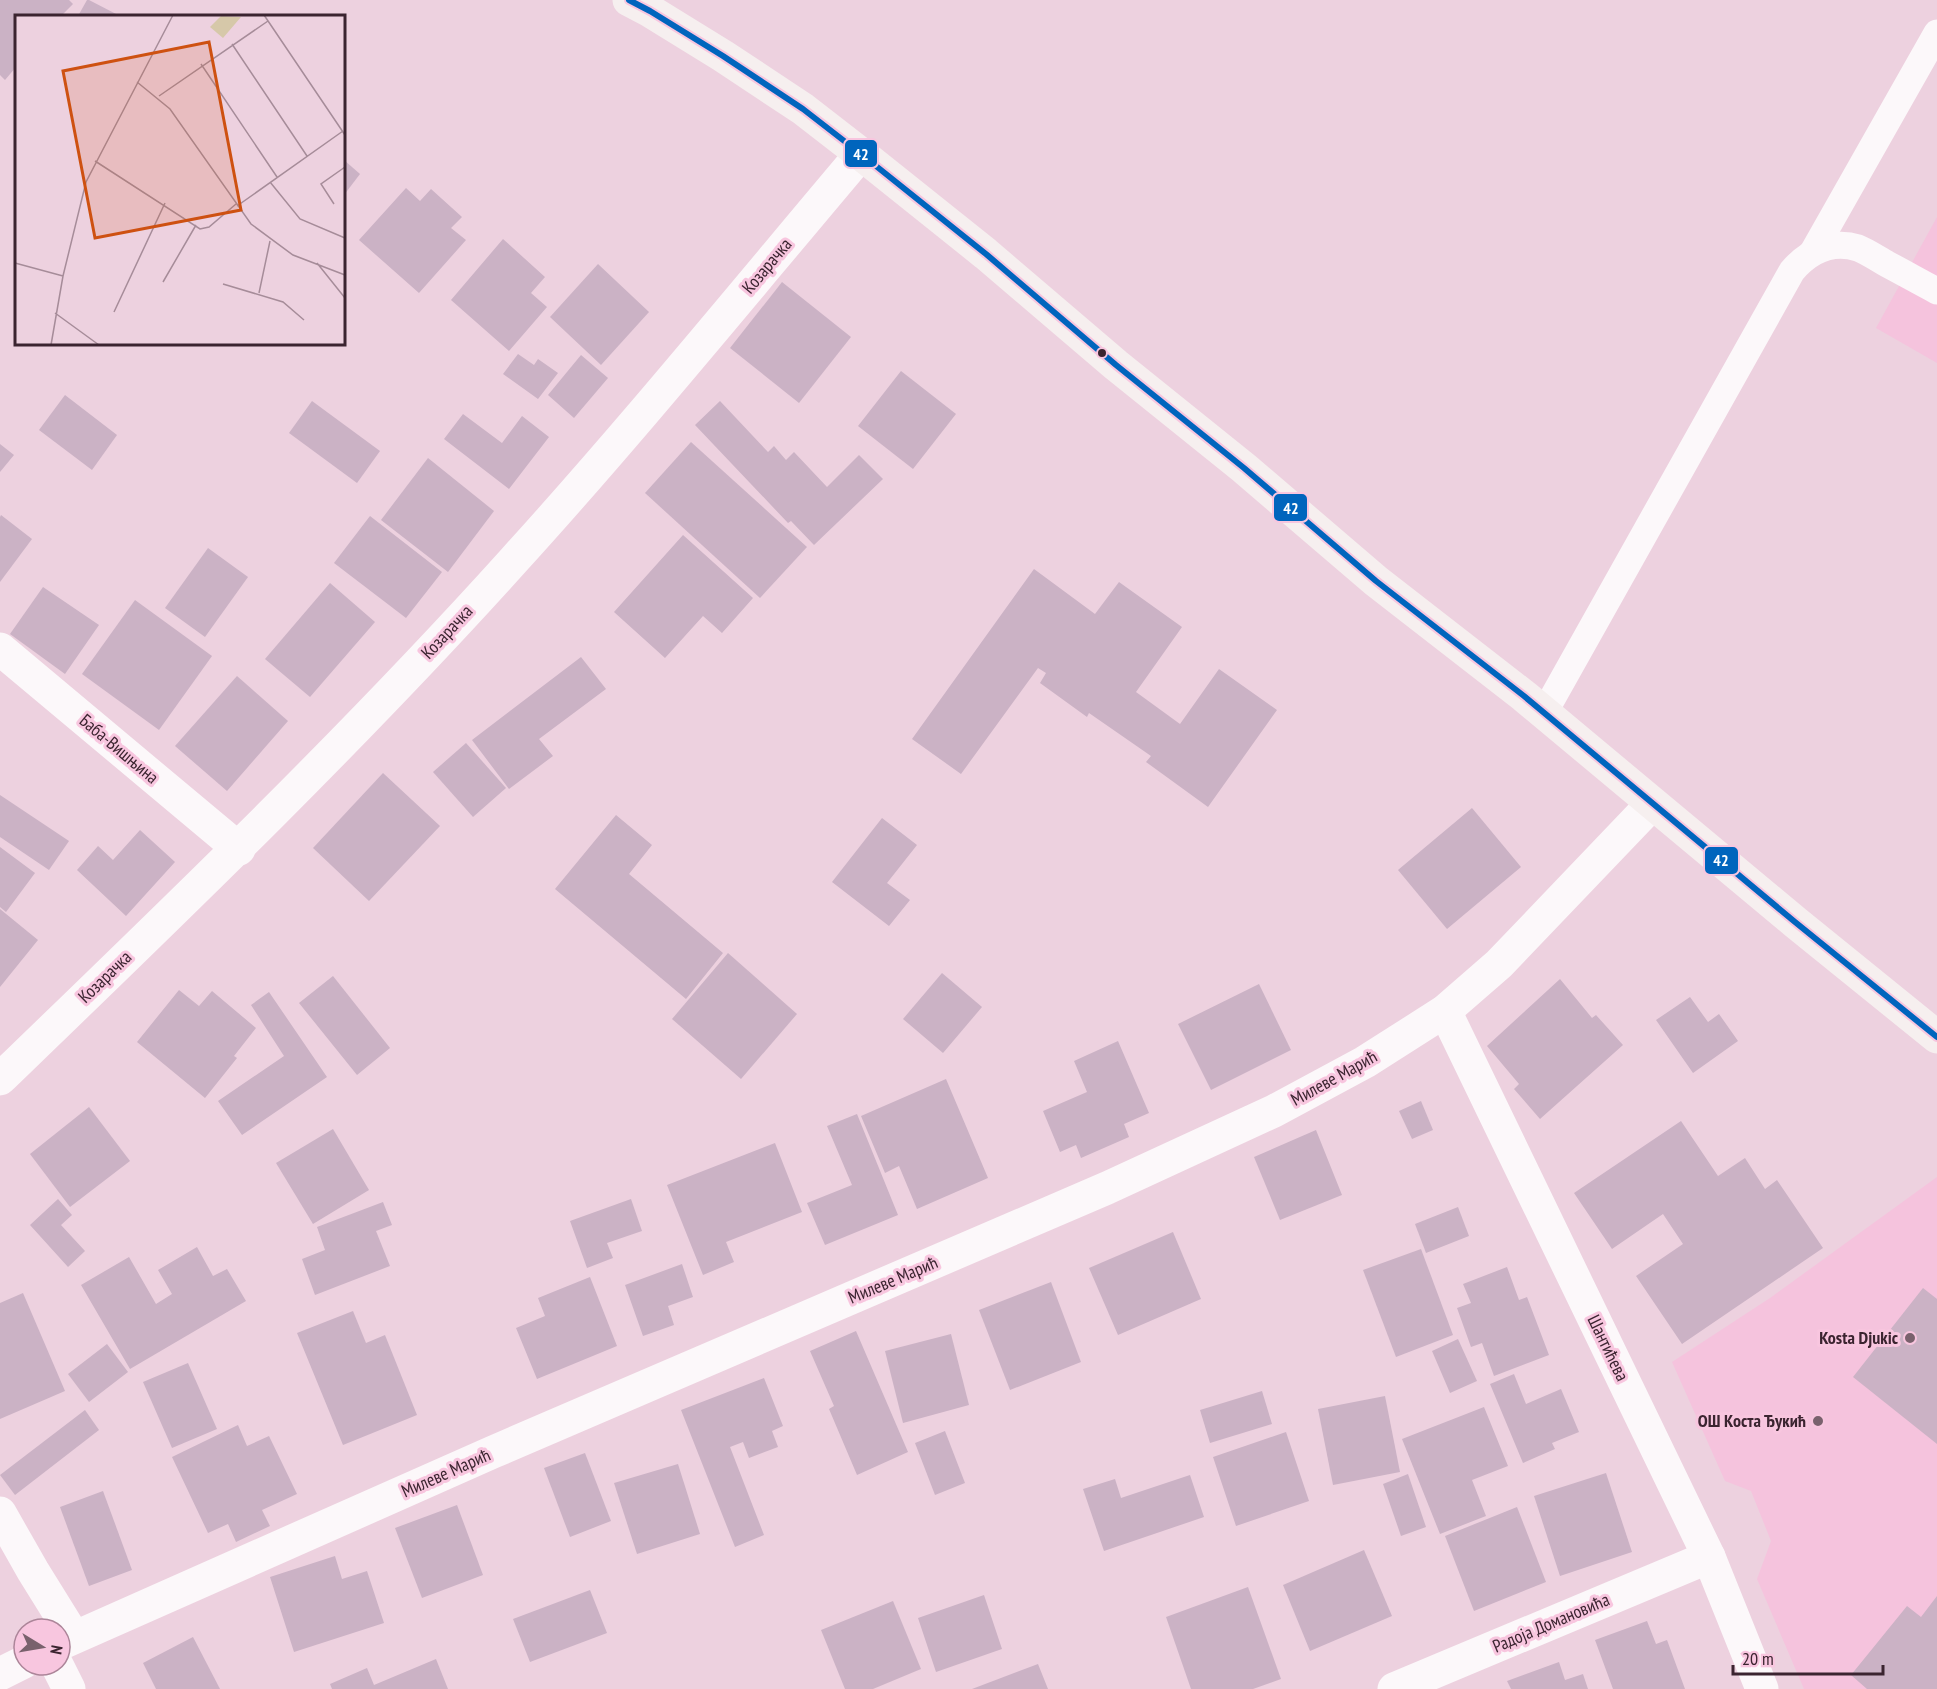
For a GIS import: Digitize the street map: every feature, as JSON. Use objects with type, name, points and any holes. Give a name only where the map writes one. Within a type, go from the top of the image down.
[{"type":"main road","points":[[629,0],[723,56],[804,109],[861,154],[1244,468],[1376,581],[1544,713],[1937,1038]]},
{"type":"street","name":"Козарачка","points":[[0,1079],[239,849],[378,707],[513,562],[604,460],[861,154]]},
{"type":"street","name":"Баба-Вишњина","points":[[0,649],[239,849]]},
{"type":"street","name":"Милеве Марић","points":[[72,1639],[504,1447],[1107,1188],[1274,1111],[1365,1062],[1445,1011],[1499,964],[1652,804]]},
{"type":"street","name":"Шантићева","points":[[1445,1011],[1709,1557],[1762,1689]]},
{"type":"street","points":[[0,1513],[33,1571],[55,1617]]},
{"type":"street","name":"Радоја Домановића","points":[[1394,1689],[1709,1557]]},
{"type":"lane","points":[[1813,252],[1937,33]]},
{"type":"lane","points":[[1544,713],[1792,272],[1801,260],[1826,247],[1843,246],[1860,249],[1937,291]]},
{"type":"shaded area","points":[[1937,217],[1937,363],[1876,328]]},
{"type":"shaded area","name":"ОШ Коста Ђукић","points":[[1937,1177],[1937,1689],[1804,1689],[1757,1579],[1771,1541],[1751,1491],[1725,1481],[1672,1362],[1770,1298]]},
{"type":"building","points":[[0,0],[69,0],[73,4],[62,15],[15,15],[15,68],[5,80],[0,75]]},
{"type":"building","points":[[89,0],[118,15],[79,15]]},
{"type":"building","points":[[345,161],[360,174],[345,194]]},
{"type":"building","points":[[406,188],[420,201],[431,189],[462,217],[451,228],[466,240],[419,293],[359,240]]},
{"type":"building","points":[[503,239],[545,277],[531,293],[547,307],[509,351],[451,300]]},
{"type":"building","points":[[598,264],[649,312],[601,365],[550,317]]},
{"type":"building","points":[[782,282],[851,337],[799,403],[730,348]]},
{"type":"building","points":[[518,354],[534,365],[538,359],[558,373],[538,399],[503,374]]},
{"type":"building","points":[[581,355],[608,378],[574,418],[548,395]]},
{"type":"building","points":[[901,371],[956,414],[913,469],[858,426]]},
{"type":"building","points":[[65,395],[117,435],[92,470],[39,430]]},
{"type":"building","points":[[312,401],[380,451],[357,483],[289,433]]},
{"type":"building","points":[[720,401],[768,452],[774,446],[786,460],[794,452],[827,487],[859,455],[883,479],[814,545],[791,521],[788,523],[695,425]]},
{"type":"building","points":[[463,414],[502,443],[522,416],[549,437],[509,489],[444,439]]},
{"type":"building","points":[[691,442],[807,547],[760,598],[645,493]]},
{"type":"building","points":[[0,444],[14,455],[0,472]]},
{"type":"building","points":[[428,458],[494,511],[448,572],[381,520]]},
{"type":"building","points":[[1,515],[32,539],[0,582],[0,517]]},
{"type":"building","points":[[370,516],[442,572],[406,618],[334,563]]},
{"type":"building","points":[[683,535],[753,598],[722,633],[703,616],[665,658],[614,612]]},
{"type":"building","points":[[208,548],[248,577],[205,637],[165,608]]},
{"type":"building","points":[[1034,569],[1095,614],[1119,582],[1182,627],[1136,692],[1180,724],[1219,669],[1277,710],[1208,807],[1146,762],[1151,756],[1089,713],[1087,717],[1040,683],[1046,673],[1038,668],[961,774],[912,739]]},
{"type":"building","points":[[330,583],[375,622],[310,697],[265,659]]},
{"type":"building","points":[[43,587],[99,625],[65,674],[10,634]]},
{"type":"building","points":[[135,600],[212,656],[159,730],[82,674]]},
{"type":"building","points":[[581,657],[606,689],[539,739],[553,756],[509,789],[472,740]]},
{"type":"building","points":[[237,676],[288,721],[227,791],[175,746]]},
{"type":"building","points":[[466,743],[506,788],[473,817],[433,772]]},
{"type":"building","points":[[383,773],[440,826],[369,901],[313,848]]},
{"type":"building","points":[[0,795],[69,841],[49,870],[0,837]]},
{"type":"building","points":[[1472,808],[1521,867],[1447,929],[1398,870]]},
{"type":"building","points":[[616,815],[652,845],[629,874],[723,953],[686,999],[555,889]]},
{"type":"building","points":[[882,818],[917,845],[887,883],[910,900],[889,926],[832,882]]},
{"type":"building","points":[[140,830],[175,862],[126,916],[77,870],[98,846],[113,860]]},
{"type":"building","points":[[0,847],[35,873],[6,912],[0,907]]},
{"type":"building","points":[[0,909],[38,940],[0,987]]},
{"type":"building","points":[[728,953],[797,1014],[741,1079],[672,1019]]},
{"type":"building","points":[[942,973],[982,1007],[943,1053],[903,1019]]},
{"type":"building","points":[[333,976],[390,1048],[357,1075],[299,1003]]},
{"type":"building","points":[[1560,979],[1592,1018],[1596,1015],[1623,1045],[1540,1119],[1514,1089],[1519,1084],[1487,1046]]},
{"type":"building","points":[[1259,984],[1291,1050],[1211,1090],[1178,1024]]},
{"type":"building","points":[[179,990],[199,1006],[212,991],[256,1028],[234,1056],[237,1058],[205,1098],[137,1042]]},
{"type":"building","points":[[269,992],[327,1077],[242,1135],[218,1101],[284,1056],[251,1005]]},
{"type":"building","points":[[1690,997],[1708,1022],[1719,1014],[1738,1041],[1693,1073],[1656,1020]]},
{"type":"building","points":[[1118,1041],[1149,1113],[1124,1124],[1129,1137],[1081,1158],[1076,1145],[1060,1152],[1043,1111],[1087,1092],[1074,1061]]},
{"type":"building","points":[[946,1079],[988,1178],[917,1209],[899,1166],[885,1173],[861,1116]]},
{"type":"building","points":[[1421,1101],[1433,1130],[1412,1139],[1399,1111]]},
{"type":"building","points":[[89,1107],[130,1161],[70,1207],[30,1154]]},
{"type":"building","points":[[857,1114],[898,1215],[825,1245],[807,1203],[852,1185],[827,1126]]},
{"type":"building","points":[[1681,1121],[1718,1176],[1745,1158],[1765,1189],[1777,1180],[1823,1248],[1682,1344],[1636,1276],[1683,1244],[1663,1214],[1612,1249],[1574,1193]]},
{"type":"building","points":[[333,1129],[369,1190],[313,1224],[276,1163]]},
{"type":"building","points":[[1316,1130],[1342,1195],[1280,1220],[1254,1157]]},
{"type":"building","points":[[775,1143],[802,1212],[726,1242],[734,1262],[703,1275],[667,1185]]},
{"type":"building","points":[[58,1199],[72,1215],[61,1225],[85,1251],[68,1267],[30,1225]]},
{"type":"building","points":[[631,1199],[642,1231],[607,1243],[613,1258],[587,1268],[570,1221]]},
{"type":"building","points":[[383,1202],[392,1225],[376,1231],[390,1266],[315,1295],[302,1259],[325,1250],[317,1227]]},
{"type":"building","points":[[1458,1207],[1469,1236],[1426,1253],[1415,1224]]},
{"type":"building","points":[[1173,1232],[1201,1299],[1118,1335],[1089,1268]]},
{"type":"building","points":[[197,1247],[213,1276],[227,1269],[246,1301],[130,1369],[81,1285],[129,1257],[156,1304],[172,1294],[158,1270]]},
{"type":"building","points":[[1421,1249],[1453,1335],[1396,1357],[1363,1270]]},
{"type":"building","points":[[682,1264],[693,1297],[668,1306],[674,1325],[643,1336],[625,1285]]},
{"type":"building","points":[[1507,1267],[1519,1300],[1527,1297],[1549,1355],[1494,1376],[1482,1343],[1471,1347],[1457,1308],[1471,1303],[1463,1284]]},
{"type":"building","points":[[590,1277],[617,1346],[537,1379],[516,1328],[545,1316],[538,1298]]},
{"type":"building","points":[[1051,1282],[1081,1362],[1010,1390],[979,1310]]},
{"type":"building","name":"Kosta Djukic","points":[[1923,1288],[1937,1299],[1937,1444],[1853,1377]]},
{"type":"building","points":[[23,1293],[65,1391],[0,1419],[0,1303]]},
{"type":"building","points":[[353,1311],[366,1343],[385,1335],[417,1415],[343,1445],[297,1333]]},
{"type":"building","points":[[856,1331],[908,1452],[857,1475],[829,1409],[834,1406],[810,1351]]},
{"type":"building","points":[[951,1334],[969,1405],[903,1423],[885,1351]]},
{"type":"building","points":[[1458,1339],[1477,1381],[1450,1393],[1432,1351]]},
{"type":"building","points":[[107,1344],[128,1372],[89,1402],[68,1374]]},
{"type":"building","points":[[188,1363],[217,1429],[172,1448],[143,1382]]},
{"type":"building","points":[[1514,1374],[1526,1404],[1561,1389],[1579,1432],[1552,1443],[1555,1449],[1523,1463],[1490,1384]]},
{"type":"building","points":[[764,1378],[783,1426],[772,1431],[778,1447],[749,1458],[743,1442],[730,1447],[764,1535],[735,1547],[681,1410]]},
{"type":"building","points":[[1262,1391],[1272,1424],[1210,1443],[1200,1410]]},
{"type":"building","points":[[1385,1396],[1400,1472],[1333,1485],[1318,1409]]},
{"type":"building","points":[[1484,1407],[1508,1466],[1472,1480],[1486,1516],[1440,1534],[1402,1439]]},
{"type":"building","points":[[85,1410],[99,1430],[15,1495],[0,1475]]},
{"type":"building","points":[[238,1425],[247,1446],[269,1436],[297,1494],[262,1510],[270,1526],[236,1542],[228,1524],[208,1533],[172,1457]]},
{"type":"building","points":[[945,1431],[965,1483],[935,1495],[915,1443]]},
{"type":"building","points":[[1286,1432],[1309,1501],[1236,1526],[1213,1457]]},
{"type":"building","points":[[585,1453],[611,1521],[570,1537],[544,1468]]},
{"type":"building","points":[[678,1464],[700,1534],[637,1554],[614,1483]]},
{"type":"building","points":[[1606,1473],[1632,1552],[1560,1576],[1534,1496]]},
{"type":"building","points":[[1408,1474],[1426,1527],[1401,1536],[1383,1484]]},
{"type":"building","points":[[1190,1475],[1204,1517],[1104,1551],[1083,1489],[1115,1479],[1121,1498]]},
{"type":"building","points":[[103,1491],[132,1570],[89,1586],[60,1507]]},
{"type":"building","points":[[457,1505],[483,1575],[422,1598],[395,1528]]},
{"type":"building","points":[[1517,1507],[1546,1582],[1474,1611],[1445,1536]]},
{"type":"building","points":[[1364,1550],[1392,1616],[1310,1651],[1283,1585]]},
{"type":"building","points":[[335,1556],[342,1579],[367,1571],[384,1623],[294,1652],[270,1577]]},
{"type":"building","points":[[1248,1587],[1281,1679],[1253,1689],[1191,1689],[1166,1617]]},
{"type":"building","points":[[590,1590],[607,1633],[530,1662],[513,1619]]},
{"type":"building","points":[[984,1595],[1002,1649],[936,1672],[918,1618]]},
{"type":"building","points":[[1937,1596],[1937,1689],[1867,1689],[1851,1675],[1907,1606],[1921,1617]]},
{"type":"building","points":[[893,1601],[921,1669],[873,1689],[845,1689],[821,1630]]},
{"type":"building","points":[[1647,1621],[1656,1644],[1667,1640],[1685,1689],[1613,1689],[1595,1640]]},
{"type":"building","points":[[193,1637],[220,1689],[156,1689],[143,1663]]},
{"type":"building","points":[[436,1659],[448,1689],[332,1689],[330,1684],[367,1668],[374,1685]]},
{"type":"building","points":[[1559,1662],[1565,1680],[1583,1674],[1588,1689],[1511,1689],[1507,1681]]},
{"type":"building","points":[[1038,1664],[1048,1689],[972,1689]]},
{"type":"transit line","name":"42","points":[[629,0],[723,56],[803,109],[861,154],[986,254],[1376,581],[1524,696],[1937,1037]]},
{"type":"place","name":"Kosta Djukic","points":[[1910,1338]]},
{"type":"place","name":"ОШ Коста Ђукић","points":[[1818,1421]]}]
